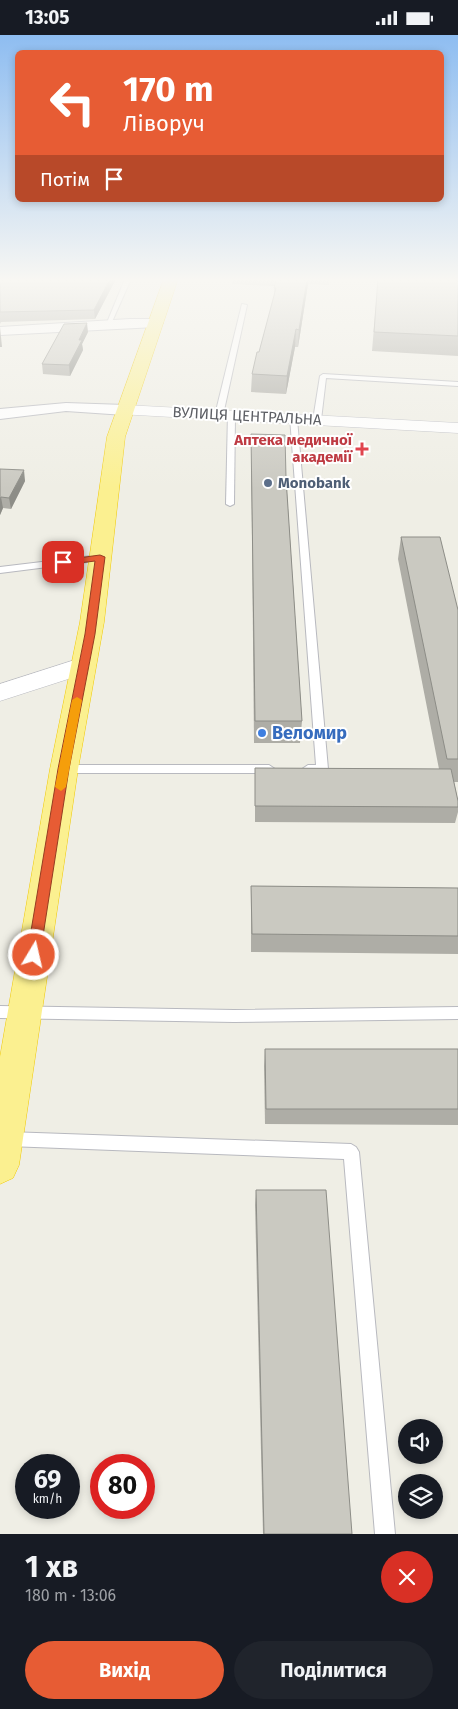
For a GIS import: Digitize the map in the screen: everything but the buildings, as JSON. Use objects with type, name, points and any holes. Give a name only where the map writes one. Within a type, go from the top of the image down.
[{"type":"highway","points":[[2,1152],[12,1011],[64,769],[84,665],[116,437],[147,349]]},
{"type":"street","points":[[0,414],[66,407],[125,410]]},
{"type":"street","name":"ВУЛИЦЯ ЦЕНТРАЛЬНА","points":[[125,410],[458,428]]},
{"type":"street","points":[[0,693],[84,665]]},
{"type":"lane","points":[[230,504],[225,415],[236,349]]},
{"type":"lane","points":[[317,420],[323,376],[458,384]]},
{"type":"lane","points":[[64,769],[322,769],[293,419]]},
{"type":"lane","points":[[0,570],[100,557]]},
{"type":"lane","points":[[12,1011],[234,1016],[458,1013]]},
{"type":"lane","points":[[2,1152],[351,1152],[385,1534]]},
{"type":"slow traffic","points":[[61,787],[77,700]]},
{"type":"place","name":"Аптека медичної академії","points":[[362,449]]},
{"type":"place","name":"Monobank","points":[[268,483]]},
{"type":"place","name":"Веломир","points":[[262,733]]},
{"type":"route","points":[[34,955],[64,769],[90,634],[100,557],[63,562]]}]
